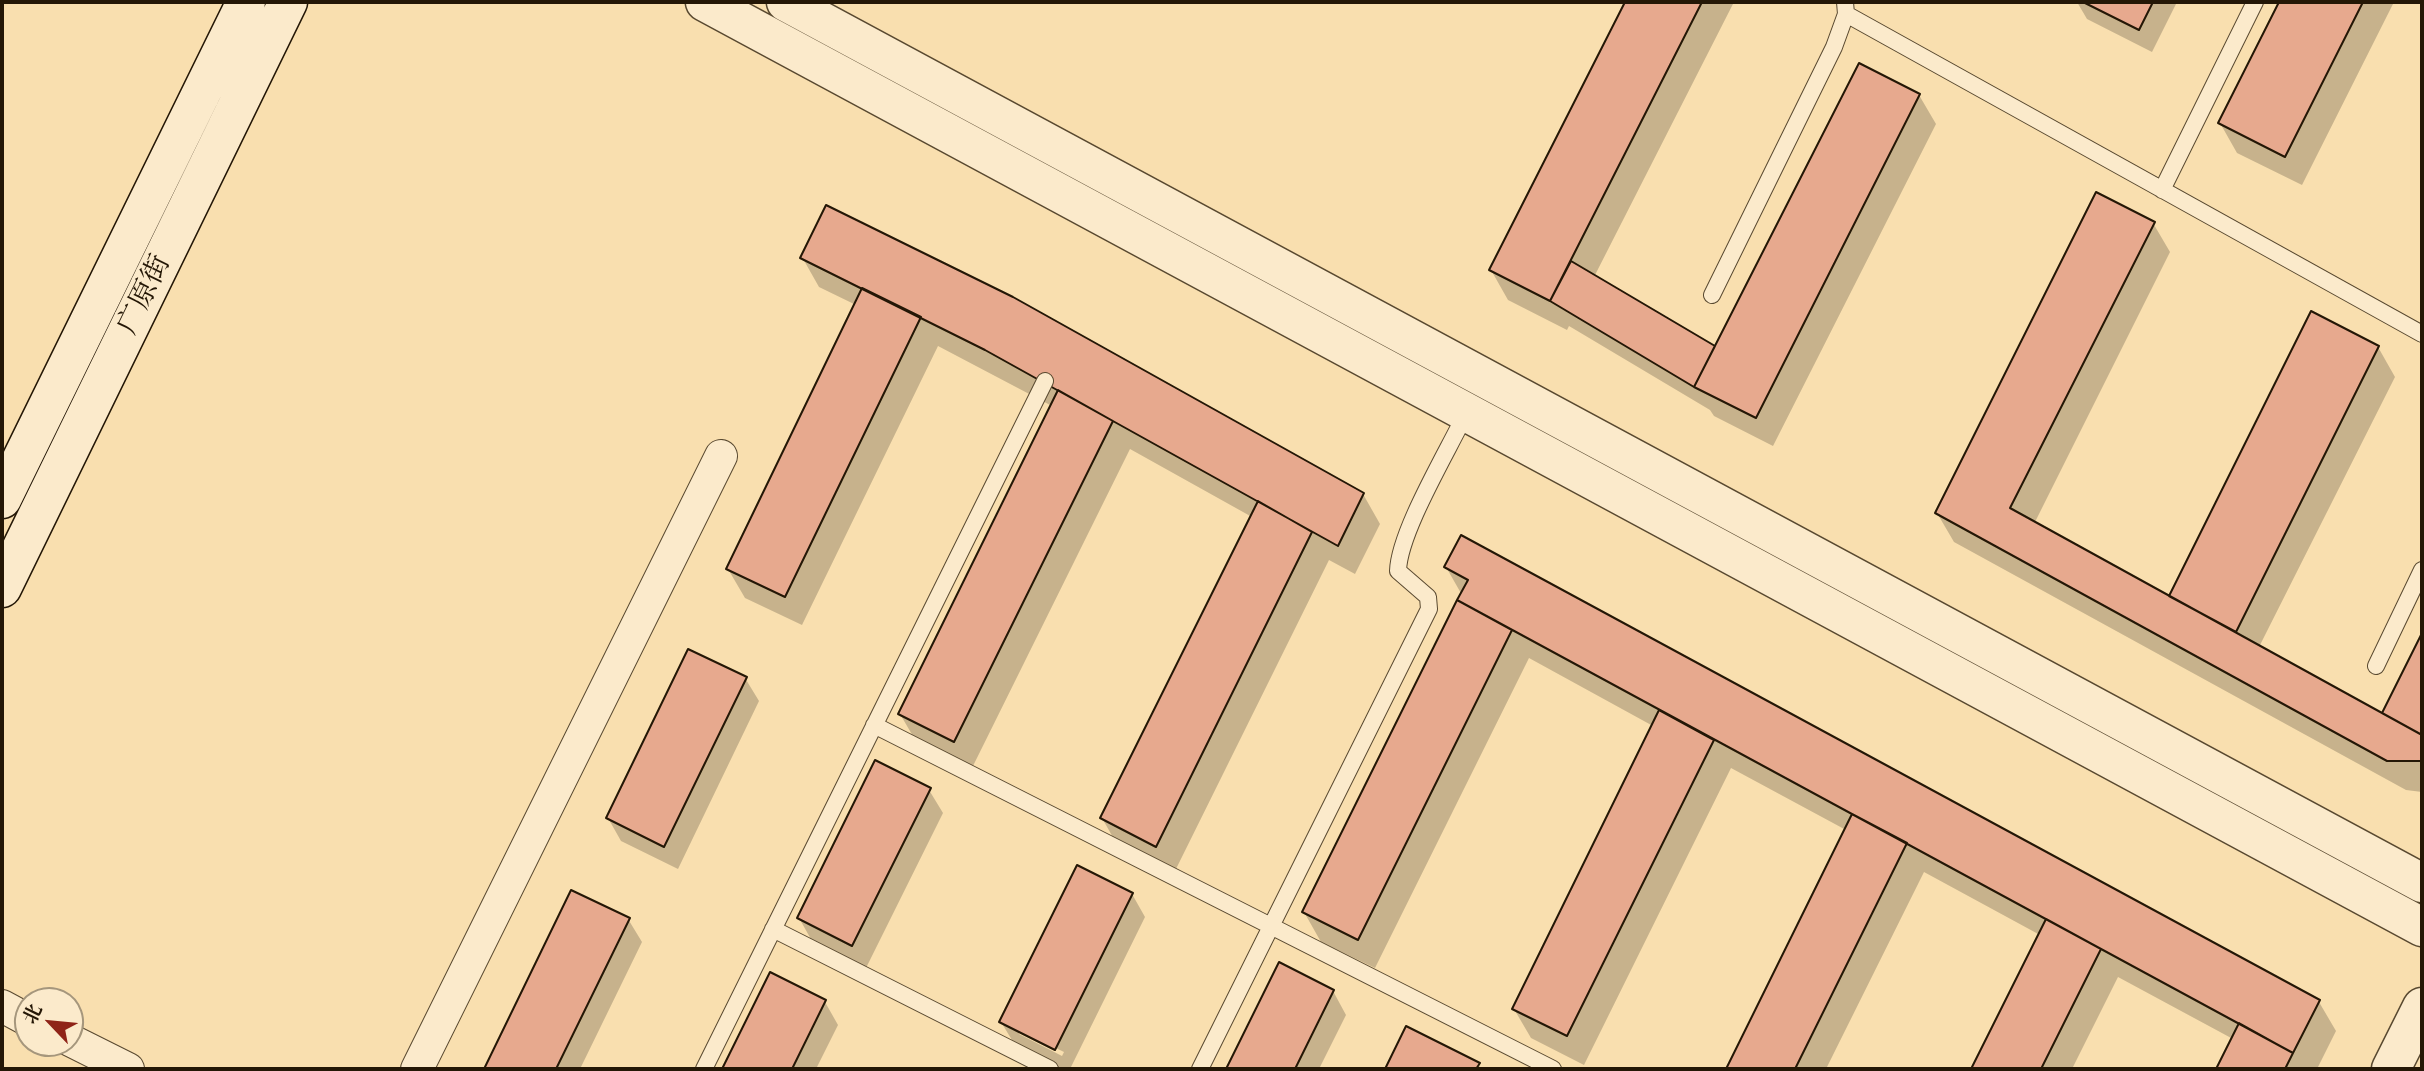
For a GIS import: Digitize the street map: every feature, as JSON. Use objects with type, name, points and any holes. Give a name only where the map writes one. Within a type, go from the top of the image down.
[{"type":"street","name":"广原街","points":[[2,499],[246,2]]},
{"type":"street","name":"广原街","points":[[2,588],[288,2]]},
{"type":"street","points":[[705,2],[2422,927]]},
{"type":"street","points":[[786,2],[2422,883]]},
{"type":"street","points":[[417,1069],[721,456]]},
{"type":"street","points":[[2391,1069],[2422,1007]]},
{"type":"street","points":[[84,1047],[128,1069]]},
{"type":"lane","points":[[2162,190],[2255,2]]},
{"type":"lane","points":[[1712,295],[1835,47],[1846,8],[2162,190],[2422,334]]},
{"type":"lane","points":[[704,1069],[1045,381]]},
{"type":"lane","points":[[1200,1069],[1429,609],[1428,597],[1398,570],[1399,558],[1407,535],[1466,412]]},
{"type":"lane","points":[[2376,666],[2422,570]]},
{"type":"lane","points":[[874,725],[1553,1069]]},
{"type":"lane","points":[[773,929],[1050,1069]]},
{"type":"building","points":[[1625,2],[1702,2],[1550,301],[1489,270]]},
{"type":"building","points":[[2083,2],[2153,2],[2139,30]]},
{"type":"building","points":[[2279,2],[2363,2],[2285,157],[2218,123]]},
{"type":"building","points":[[1859,63],[1920,94],[1756,418],[1694,387]]},
{"type":"building","points":[[2096,192],[2155,222],[2010,508],[2422,735],[2422,761],[2387,761],[1935,513]]},
{"type":"building","points":[[826,205],[1013,297],[1364,493],[1338,546],[985,350],[800,258]]},
{"type":"building","points":[[1571,261],[1715,346],[1694,387],[1550,301]]},
{"type":"building","points":[[862,288],[921,317],[785,597],[726,569]]},
{"type":"building","points":[[2311,311],[2379,346],[2236,632],[2169,596]]},
{"type":"building","points":[[1058,390],[1113,421],[954,742],[898,714]]},
{"type":"building","points":[[1258,501],[1312,532],[1156,847],[1100,818]]},
{"type":"building","points":[[1461,535],[2320,1000],[2293,1053],[1457,600],[1468,580],[1444,567]]},
{"type":"building","points":[[1457,600],[1512,630],[1358,940],[1302,912]]},
{"type":"building","points":[[2422,633],[2422,735],[2382,713]]},
{"type":"building","points":[[688,649],[747,677],[664,847],[606,818]]},
{"type":"building","points":[[1659,710],[1714,740],[1567,1036],[1512,1009]]},
{"type":"building","points":[[875,760],[931,788],[852,946],[797,918]]},
{"type":"building","points":[[1852,814],[1907,843],[1795,1069],[1726,1069]]},
{"type":"building","points":[[1077,865],[1133,893],[1055,1050],[999,1022]]},
{"type":"building","points":[[571,890],[630,918],[556,1069],[484,1069]]},
{"type":"building","points":[[2046,919],[2101,949],[2041,1069],[1971,1069]]},
{"type":"building","points":[[1279,962],[1334,990],[1295,1069],[1226,1069]]},
{"type":"building","points":[[770,972],[826,1000],[792,1069],[722,1069]]},
{"type":"building","points":[[2239,1023],[2293,1053],[2285,1069],[2216,1069]]},
{"type":"building","points":[[1406,1026],[1480,1063],[1476,1069],[1385,1069]]}]
